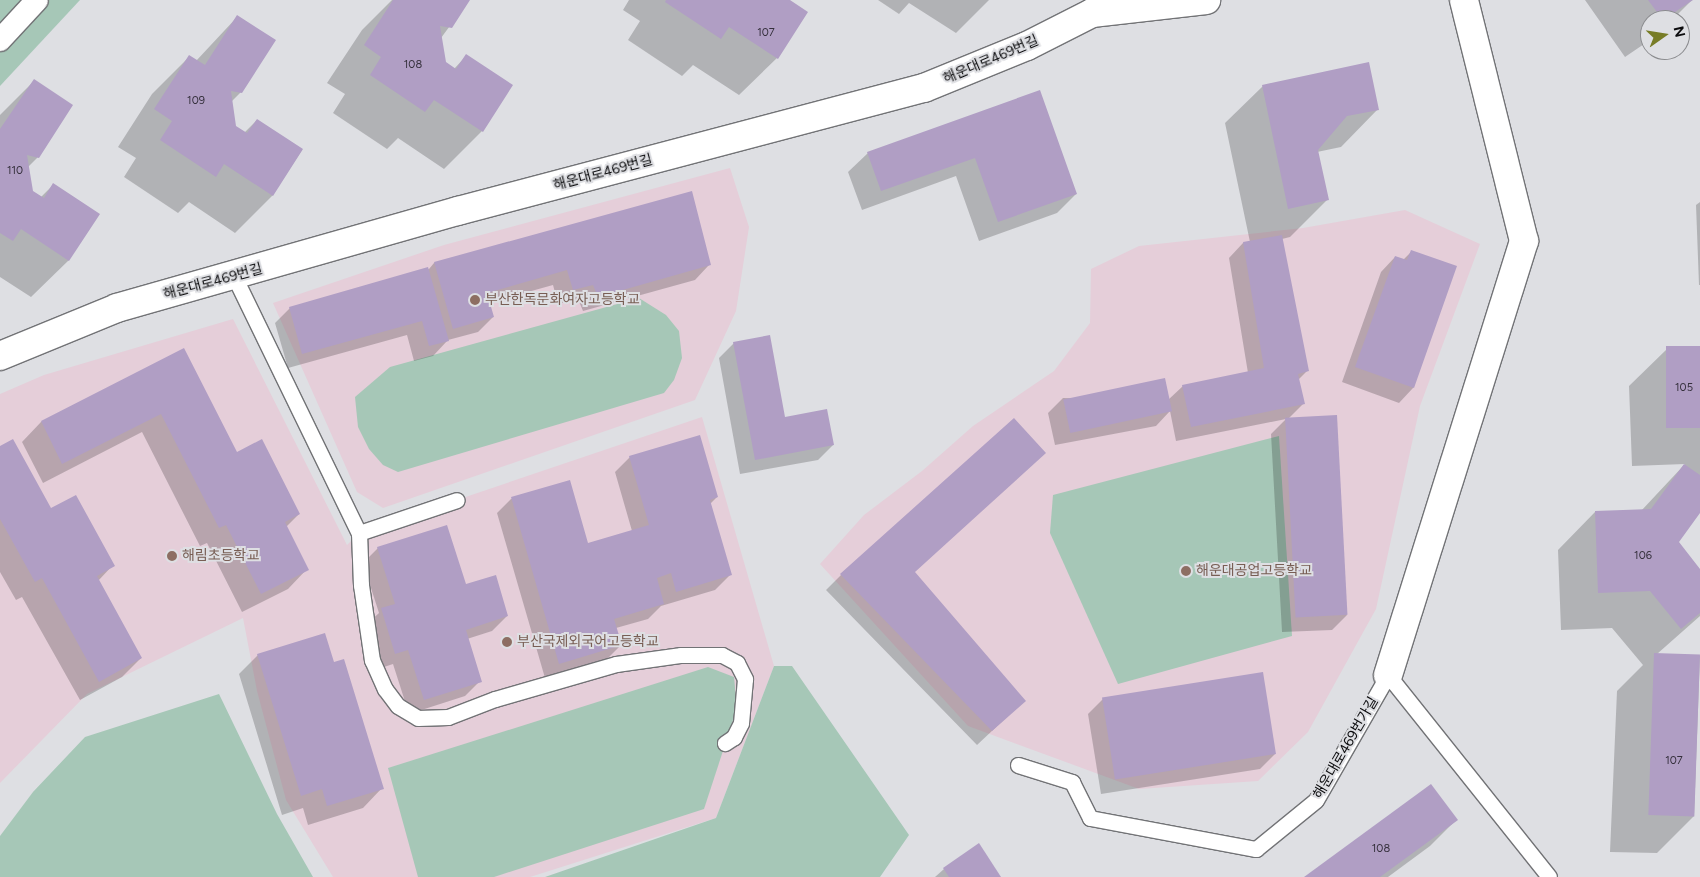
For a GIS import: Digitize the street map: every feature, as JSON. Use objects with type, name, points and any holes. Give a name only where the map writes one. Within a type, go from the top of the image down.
[{"type":"street","points":[[0,40],[37,0]]},
{"type":"street","name":"해운대로469번길","points":[[0,356],[117,308],[234,276],[458,210],[924,88],[1027,46],[1092,13],[1206,0]]},
{"type":"street","points":[[1388,675],[1524,241],[1464,0]]},
{"type":"lane","points":[[234,276],[358,533],[361,585],[372,660],[385,689],[398,706],[418,718],[448,717],[495,699],[616,664],[681,655],[722,655],[737,663],[745,679],[741,723],[734,737],[725,743]]},
{"type":"lane","points":[[358,533],[457,500]]},
{"type":"lane","points":[[1388,675],[1550,877]]},
{"type":"lane","name":"해운대로469번가길","points":[[1018,764],[1072,782],[1090,818],[1256,849],[1316,800],[1388,675]]},
{"type":"shaded area","points":[[730,168],[749,227],[736,311],[695,400],[383,508],[357,492],[273,303],[444,245]]},
{"type":"shaded area","points":[[1405,210],[1480,244],[1420,406],[1376,609],[1308,732],[1258,781],[1139,789],[968,726],[820,564],[864,515],[922,471],[973,426],[1054,371],[1090,323],[1091,269],[1139,246],[1303,228]]},
{"type":"shaded area","name":"부산국제외국어고등학교","points":[[233,319],[347,545],[359,533],[702,417],[774,666],[716,818],[530,877],[333,877],[286,800],[257,691],[243,618],[87,694],[0,783],[0,394],[44,375]]},
{"type":"green space","points":[[0,0],[80,0],[0,86]]},
{"type":"green space","points":[[639,298],[666,315],[679,331],[682,358],[674,380],[664,393],[398,472],[383,465],[369,449],[358,427],[355,397],[390,367]]},
{"type":"green space","points":[[1279,436],[1292,636],[1118,684],[1050,533],[1053,495]]},
{"type":"green space","points":[[774,666],[792,666],[909,835],[880,877],[545,877],[716,818]]},
{"type":"green space","points":[[708,667],[734,677],[737,708],[704,809],[494,877],[418,877],[388,768]]},
{"type":"green space","points":[[219,694],[277,814],[313,877],[0,877],[0,836],[33,792],[85,737]]},
{"type":"building","points":[[393,0],[470,0],[452,28],[440,26],[446,62],[456,69],[466,54],[513,85],[483,132],[434,100],[425,112],[370,75],[381,57],[364,45]]},
{"type":"building","points":[[666,0],[790,0],[808,12],[778,59],[729,27],[721,39],[665,2]]},
{"type":"building","points":[[1648,0],[1693,0],[1678,10],[1656,10]]},
{"type":"building","points":[[237,15],[276,40],[242,93],[231,91],[236,126],[247,133],[257,119],[303,149],[273,196],[224,164],[216,177],[160,140],[172,121],[154,109],[189,55],[205,65]]},
{"type":"building","points":[[1369,62],[1379,110],[1347,116],[1318,150],[1329,200],[1288,209],[1262,85]]},
{"type":"building","points":[[34,79],[73,105],[39,158],[27,155],[33,191],[44,198],[53,183],[100,214],[69,261],[21,229],[13,241],[0,233],[0,129]]},
{"type":"building","points":[[1040,90],[1077,194],[998,222],[975,158],[881,191],[867,152]]},
{"type":"building","points":[[692,191],[711,265],[598,297],[593,285],[573,290],[567,270],[487,293],[494,317],[453,329],[434,262]]},
{"type":"building","points":[[1282,235],[1309,371],[1298,374],[1305,404],[1191,427],[1182,385],[1264,368],[1243,242]]},
{"type":"building","points":[[1411,250],[1457,266],[1414,388],[1355,367],[1395,256],[1407,260]]},
{"type":"building","points":[[428,267],[449,341],[429,346],[422,321],[302,354],[289,307]]},
{"type":"building","points":[[770,335],[785,417],[827,409],[834,445],[755,460],[733,342]]},
{"type":"building","points":[[1666,346],[1700,346],[1700,428],[1666,428]]},
{"type":"building","points":[[184,348],[237,452],[262,439],[300,514],[285,522],[309,570],[261,594],[226,525],[219,528],[161,414],[62,464],[41,421]]},
{"type":"building","points":[[1165,378],[1172,411],[1070,433],[1063,400]]},
{"type":"building","points":[[1337,415],[1347,615],[1296,617],[1285,418]]},
{"type":"building","points":[[1014,418],[1046,453],[915,572],[1026,701],[992,731],[840,574]]},
{"type":"building","points":[[700,435],[718,497],[710,500],[732,575],[676,592],[671,573],[657,578],[664,604],[614,619],[622,645],[559,664],[511,497],[570,480],[588,543],[649,525],[629,456]]},
{"type":"building","points":[[13,439],[51,508],[76,495],[115,566],[97,576],[142,658],[99,682],[42,578],[35,582],[0,519],[0,446]]},
{"type":"building","points":[[1684,464],[1700,475],[1700,513],[1679,542],[1700,569],[1700,613],[1681,629],[1650,591],[1598,593],[1595,511],[1651,509]]},
{"type":"building","points":[[447,525],[466,584],[496,575],[508,616],[466,630],[482,682],[424,700],[408,650],[395,654],[381,608],[395,604],[377,547]]},
{"type":"building","points":[[325,633],[334,662],[344,659],[384,789],[327,806],[322,789],[301,796],[257,654]]},
{"type":"building","points":[[1654,653],[1700,655],[1694,817],[1648,815]]},
{"type":"building","points":[[1263,672],[1276,754],[1115,779],[1102,697]]},
{"type":"building","points":[[1431,784],[1458,820],[1380,877],[1304,877]]},
{"type":"building","points":[[979,843],[1001,877],[949,877],[943,868]]},
{"type":"place","name":"부산한독문화여자고등학교","points":[[475,300]]},
{"type":"place","name":"해림초등학교","points":[[172,556]]},
{"type":"place","name":"해운대공업고등학교","points":[[1186,571]]},
{"type":"place","name":"부산국제외국어고등학교","points":[[507,642]]}]
